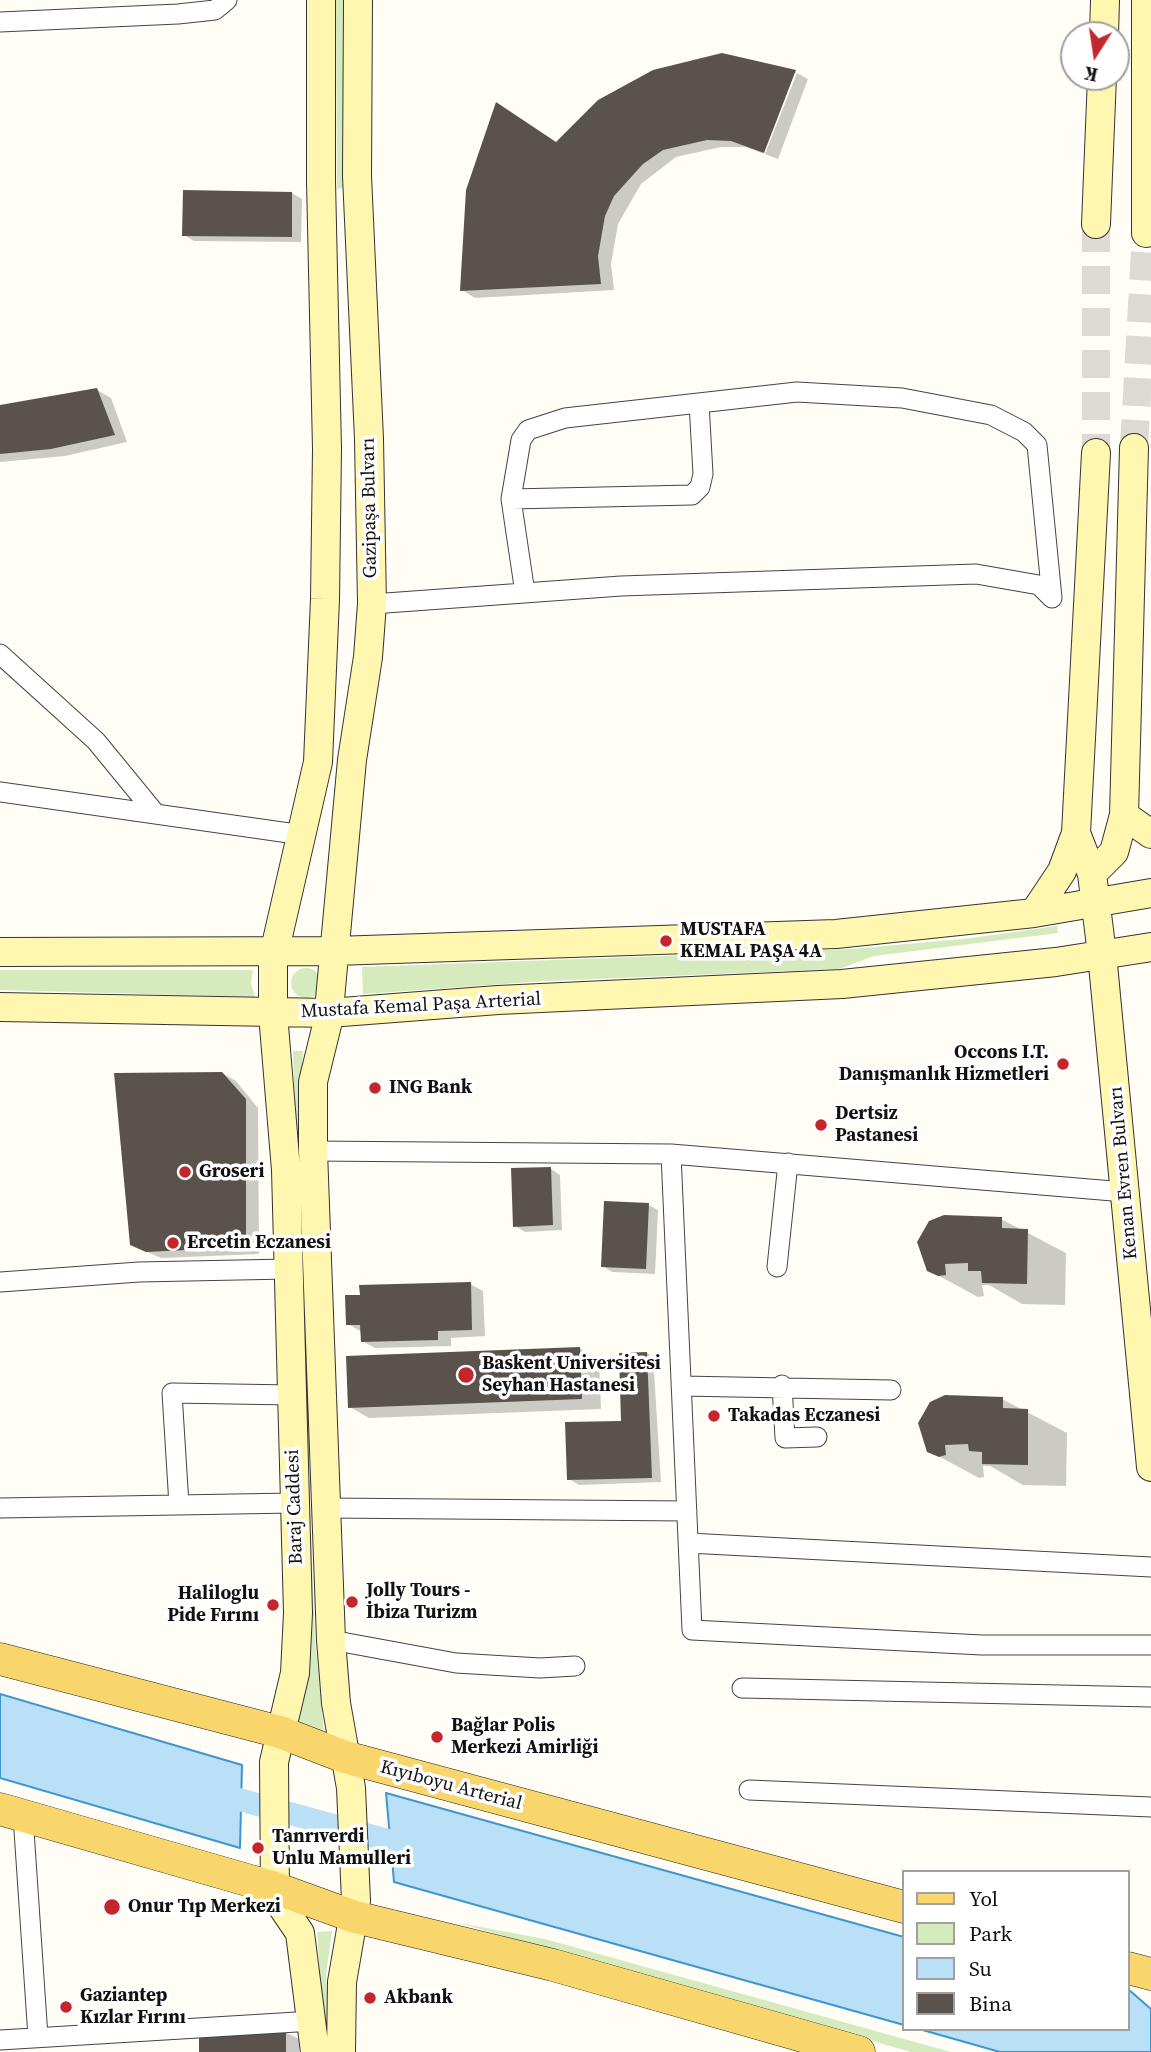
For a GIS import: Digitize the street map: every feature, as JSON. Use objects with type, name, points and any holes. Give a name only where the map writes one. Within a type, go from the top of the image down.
[{"type":"main road","points":[[275,952],[318,762],[325,598],[327,449],[321,181],[321,0]]},
{"type":"main road","name":"Gazipaşa Bulvarı","points":[[329,1013],[352,760],[368,657],[372,604],[369,439],[356,176],[358,0]]},
{"type":"main road","points":[[1104,21],[1105,0]]},
{"type":"main road","points":[[1146,0],[1146,233]]},
{"type":"main road","points":[[1096,224],[1101,91]]},
{"type":"main road","points":[[1092,874],[1114,852],[1124,816],[1134,448]]},
{"type":"main road","points":[[1034,914],[1062,871],[1076,833],[1096,453]]},
{"type":"main road","points":[[1124,816],[1151,834]]},
{"type":"main road","name":"Kenan Evren Bulvarı","points":[[1076,833],[1092,874],[1112,1047],[1138,1193],[1151,1467]]},
{"type":"main road","points":[[0,952],[335,951],[836,934],[1034,914],[1151,893]]},
{"type":"main road","name":"Mustafa Kemal Paşa Arterial","points":[[0,1007],[329,1013],[498,1000],[842,984],[1151,947]]},
{"type":"main road","name":"Baraj Caddesi","points":[[275,952],[273,1014],[286,1170],[298,1645],[277,1747],[275,1896],[300,1933],[315,2052]]},
{"type":"main road","name":"Baraj Caddesi","points":[[329,1013],[313,1082],[313,1151],[331,1640],[336,1703],[351,1788],[355,1909],[342,1982],[341,2052]]},
{"type":"main road","name":"Kıyıboyu Arterial","points":[[0,1659],[277,1747],[345,1757],[902,1906]]},
{"type":"main road","points":[[12,1813],[275,1884],[859,2052]]},
{"type":"main road","points":[[1130,1969],[1151,1974]]},
{"type":"street","points":[[0,22],[178,14],[215,10],[227,0]]},
{"type":"street","points":[[372,604],[525,593],[621,586],[976,574],[1039,585],[1052,598],[1037,445],[1024,432],[991,415],[902,398],[797,392],[565,418],[539,425],[528,430],[521,440],[511,499],[525,593]]},
{"type":"street","points":[[511,499],[692,495],[700,487],[703,474],[699,403]]},
{"type":"street","points":[[0,654],[96,741],[155,813]]},
{"type":"street","points":[[0,792],[303,835]]},
{"type":"street","points":[[313,1151],[671,1154],[1138,1193]]},
{"type":"street","points":[[671,1154],[692,1630],[982,1645],[1151,1645]]},
{"type":"street","points":[[777,1266],[788,1163]]},
{"type":"street","points":[[0,1282],[139,1272],[288,1269]]},
{"type":"street","points":[[681,1386],[782,1385],[891,1390]]},
{"type":"street","points":[[782,1385],[785,1438],[817,1437]]},
{"type":"street","points":[[179,1505],[172,1393],[292,1395]]},
{"type":"street","points":[[0,1508],[294,1503]]},
{"type":"street","points":[[326,1508],[687,1511]]},
{"type":"street","points":[[688,1543],[1151,1567]]},
{"type":"street","points":[[331,1640],[456,1663],[540,1668],[575,1666]]},
{"type":"street","points":[[742,1688],[1151,1697]]},
{"type":"street","points":[[749,1790],[1151,1807]]},
{"type":"street","points":[[12,1813],[38,2037]]},
{"type":"street","points":[[0,2040],[38,2037],[97,2042],[313,2021]]},
{"type":"green space","points":[[336,0],[348,0],[345,188],[337,189]]},
{"type":"green space","points":[[1057,926],[1058,933],[874,956],[839,969],[546,981],[363,994],[362,967],[852,949],[972,938]]},
{"type":"green space","points":[[306,968],[317,972],[321,983],[317,994],[306,998],[295,994],[291,983],[295,972]]},
{"type":"green space","points":[[0,970],[253,970],[251,983],[255,997],[0,990]]},
{"type":"green space","points":[[293,1051],[303,1051],[300,1095],[310,1501],[315,1641],[324,1732],[296,1726],[307,1681],[312,1630]]},
{"type":"green space","points":[[459,1923],[545,1939],[951,2052],[911,2052]]},
{"type":"green space","points":[[332,1931],[326,1974],[331,2052],[326,2052],[317,1932]]},
{"type":"water","points":[[0,1694],[242,1765],[240,1848],[0,1778]]},
{"type":"water","points":[[386,1793],[902,1936],[902,2024],[394,1882]]},
{"type":"water","points":[[1130,1991],[1151,2009],[1151,2052],[1000,2052],[926,2031],[1130,2031]]},
{"type":"building","points":[[722,53],[796,70],[764,153],[731,141],[707,140],[663,150],[643,164],[614,196],[605,216],[598,256],[601,284],[460,291],[466,190],[496,102],[556,142],[598,100],[653,70]]},
{"type":"building","points":[[183,190],[292,192],[292,237],[182,236]]},
{"type":"building","points":[[97,388],[115,435],[51,449],[0,454],[0,405]]},
{"type":"building","name":"Groseri","points":[[222,1072],[246,1099],[246,1247],[146,1252],[130,1245],[114,1073]]},
{"type":"building","points":[[551,1167],[553,1225],[513,1227],[511,1168]]},
{"type":"building","points":[[604,1201],[649,1203],[646,1269],[601,1267]]},
{"type":"building","points":[[944,1215],[1002,1217],[1002,1228],[1028,1229],[1027,1284],[982,1283],[981,1271],[968,1271],[968,1263],[945,1264],[946,1275],[938,1276],[927,1271],[917,1242],[929,1221]]},
{"type":"building","points":[[471,1282],[472,1330],[438,1331],[438,1340],[361,1342],[360,1325],[346,1325],[345,1295],[360,1295],[359,1285]]},
{"type":"building","points":[[580,1347],[582,1399],[348,1408],[346,1356]]},
{"type":"building","points":[[647,1352],[652,1478],[567,1480],[565,1422],[621,1421],[619,1353]]},
{"type":"building","points":[[945,1395],[1003,1397],[1003,1408],[1028,1409],[1028,1465],[982,1464],[982,1452],[969,1451],[968,1444],[945,1445],[946,1455],[939,1457],[927,1452],[918,1423],[930,1402]]},
{"type":"building","points":[[286,2030],[286,2052],[199,2052],[199,2031]]},
{"type":"waterway","points":[[212,1792],[419,1849]]},
{"type":"tunnel","points":[[1096,224],[1096,453]]},
{"type":"tunnel","points":[[1134,448],[1146,233]]},
{"type":"place","name":"MUSTAFA KEMAL PAŞA 4A","points":[[666,941]]},
{"type":"place","name":"Occons I.T. Danışmanlık Hizmetleri","points":[[1063,1064]]},
{"type":"place","name":"ING Bank","points":[[375,1088]]},
{"type":"place","name":"Dertsiz Pastanesi","points":[[821,1125]]},
{"type":"place","name":"Groseri","points":[[185,1172]]},
{"type":"place","name":"Ercetin Eczanesi","points":[[173,1243]]},
{"type":"place","name":"Baskent Universitesi Seyhan Hastanesi","points":[[466,1375]]},
{"type":"place","name":"Takadas Eczanesi","points":[[714,1416]]},
{"type":"place","name":"Jolly Tours - İbiza Turizm","points":[[352,1602]]},
{"type":"place","name":"Haliloglu Pide Fırını","points":[[273,1605]]},
{"type":"place","name":"Bağlar Polis Merkezi Amirliği","points":[[437,1737]]},
{"type":"place","name":"Tanrıverdi Unlu Mamulleri","points":[[258,1848]]},
{"type":"place","name":"Onur Tıp Merkezi","points":[[112,1907]]},
{"type":"place","name":"Akbank","points":[[370,1998]]},
{"type":"place","name":"Gaziantep Kızlar Fırını","points":[[66,2007]]}]
